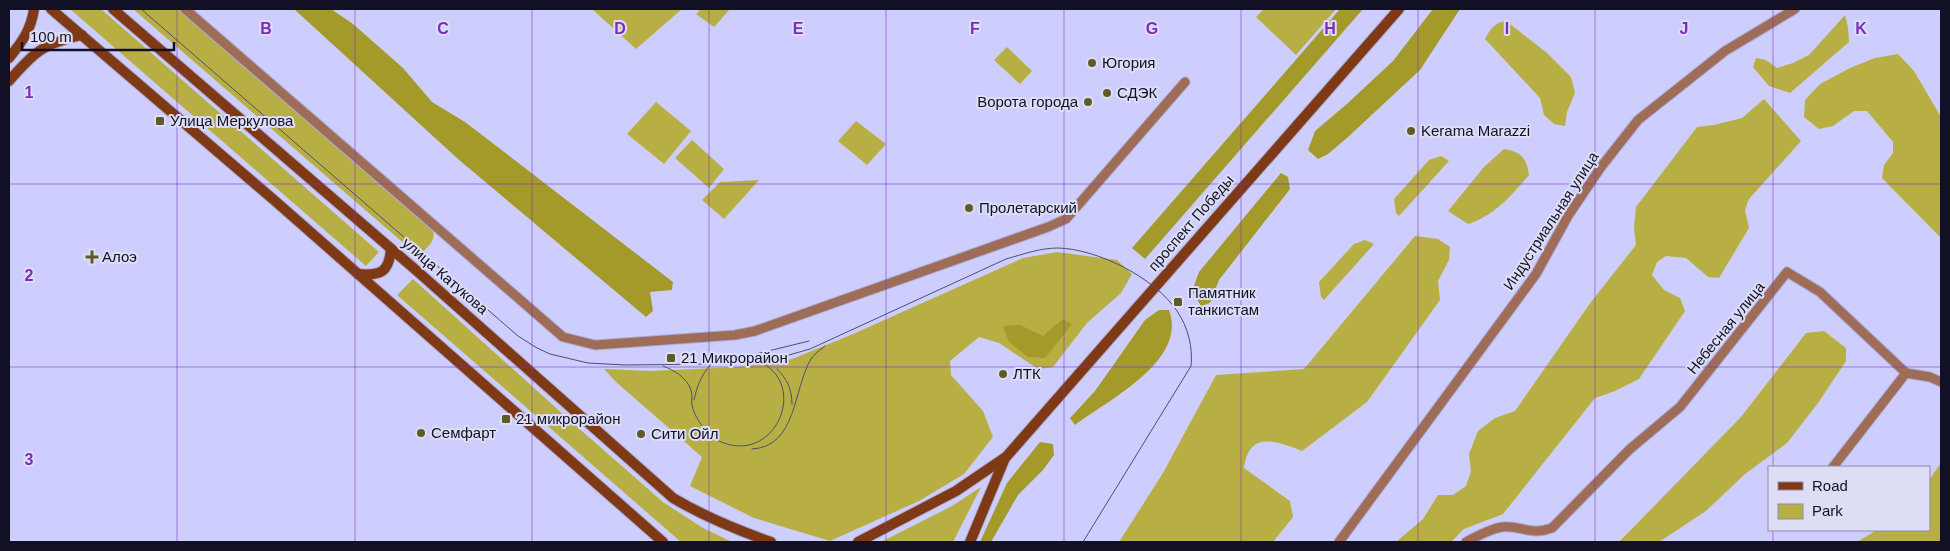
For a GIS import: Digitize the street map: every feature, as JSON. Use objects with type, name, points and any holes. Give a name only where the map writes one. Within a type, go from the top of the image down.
[{"type":"main road","points":[[9,58],[23,41],[29,29],[34,9]]},
{"type":"main road","points":[[51,9],[358,274],[663,542]]},
{"type":"main road","name":"улица Катукова","points":[[113,9],[391,249],[673,498],[718,522],[771,542]]},
{"type":"main road","name":"проспект Победы","points":[[1006,457],[1399,9]]},
{"type":"main road","points":[[9,81],[26,61],[38,51],[56,41],[82,35]]},
{"type":"main road","points":[[358,274],[371,275],[383,271],[390,262],[391,249]]},
{"type":"main road","points":[[858,542],[956,491],[1006,457]]},
{"type":"main road","points":[[970,542],[1006,457]]},
{"type":"street","points":[[185,9],[563,337],[595,345],[735,335],[755,331],[1048,227],[1066,218],[1186,82]]},
{"type":"street","name":"Индустриальная улица","points":[[1338,542],[1536,274],[1568,216],[1638,120],[1726,51],[1795,9]]},
{"type":"street","name":"Небесная улица","points":[[1466,542],[1478,535],[1503,527],[1541,532],[1552,528],[1630,448],[1680,407],[1787,272],[1820,292],[1906,373]]},
{"type":"street","points":[[1834,466],[1906,373],[1930,377],[1941,382]]},
{"type":"green space","points":[[70,9],[101,9],[379,252],[366,266]]},
{"type":"green space","points":[[133,9],[178,9],[433,231],[434,235],[431,243],[422,253],[416,254]]},
{"type":"green space","points":[[592,9],[682,9],[636,49]]},
{"type":"green space","points":[[701,9],[730,9],[714,27],[696,14]]},
{"type":"green space","points":[[1264,9],[1336,9],[1296,55],[1256,17]]},
{"type":"green space","points":[[1845,15],[1849,42],[1790,93],[1769,86],[1753,67],[1756,58],[1766,60],[1777,68],[1809,55]]},
{"type":"green space","points":[[1506,21],[1547,53],[1571,77],[1575,93],[1567,112],[1565,126],[1554,124],[1544,115],[1540,98],[1485,39],[1493,27],[1498,23]]},
{"type":"green space","points":[[1007,47],[1032,71],[1020,84],[994,60]]},
{"type":"green space","points":[[1898,54],[1914,71],[1941,117],[1941,238],[1882,178],[1884,165],[1893,153],[1893,142],[1867,111],[1854,111],[1833,126],[1819,129],[1804,117],[1805,100],[1820,84],[1850,68],[1875,58]]},
{"type":"green space","points":[[1764,99],[1801,141],[1749,199],[1745,210],[1749,228],[1719,278],[1708,277],[1686,258],[1666,256],[1657,262],[1652,275],[1664,290],[1680,298],[1685,311],[1639,379],[1615,391],[1595,398],[1503,514],[1464,529],[1451,542],[1396,542],[1423,519],[1438,495],[1453,495],[1466,486],[1471,471],[1469,454],[1478,431],[1495,418],[1515,411],[1591,302],[1636,245],[1634,228],[1636,207],[1697,127],[1742,118]]},
{"type":"green space","points":[[656,102],[691,131],[664,164],[627,134]]},
{"type":"green space","points":[[856,121],[886,144],[867,165],[838,141]]},
{"type":"green space","points":[[692,140],[724,169],[709,188],[675,158]]},
{"type":"green space","points":[[1504,149],[1519,154],[1527,164],[1529,175],[1516,190],[1486,216],[1468,224],[1448,211],[1484,167]]},
{"type":"green space","points":[[1441,156],[1449,161],[1399,216],[1396,213],[1394,199],[1429,160]]},
{"type":"green space","points":[[759,180],[724,219],[702,200],[720,182]]},
{"type":"green space","points":[[1415,236],[1438,239],[1450,247],[1449,260],[1438,281],[1440,300],[1367,402],[1302,451],[1283,444],[1265,442],[1258,443],[1247,456],[1244,468],[1290,501],[1293,517],[1273,542],[1119,542],[1163,473],[1216,375],[1304,369]]},
{"type":"green space","points":[[1365,240],[1374,244],[1324,300],[1321,297],[1319,282],[1354,244]]},
{"type":"green space","points":[[1057,252],[1117,260],[1132,274],[1121,293],[1087,323],[1053,367],[1038,369],[999,343],[979,337],[950,361],[951,375],[983,411],[993,437],[964,474],[919,501],[830,541],[754,518],[690,486],[702,457],[616,382],[604,369],[650,371],[738,367],[792,359],[853,334],[1023,258]]},
{"type":"green space","points":[[413,279],[663,502],[703,528],[732,542],[681,542],[397,295]]},
{"type":"green space","points":[[1824,331],[1846,348],[1846,361],[1818,403],[1787,443],[1745,474],[1706,511],[1659,542],[1619,542],[1741,417],[1806,333]]},
{"type":"green space","points":[[1941,463],[1941,542],[1857,542],[1875,531],[1930,531],[1930,479]]},
{"type":"green space","points":[[981,487],[953,542],[881,542],[952,506]]},
{"type":"shaded area","points":[[294,9],[331,9],[353,24],[403,68],[432,102],[465,122],[673,282],[672,290],[650,292],[653,311],[646,317],[458,159]]},
{"type":"shaded area","points":[[1340,9],[1363,9],[1145,259],[1132,248]]},
{"type":"shaded area","points":[[1433,9],[1460,9],[1420,70],[1348,137],[1328,154],[1318,159],[1308,150],[1315,131],[1393,61]]},
{"type":"shaded area","points":[[1281,173],[1288,177],[1290,189],[1219,280],[1210,303],[1201,306],[1192,291],[1199,272]]},
{"type":"shaded area","points":[[1159,310],[1169,310],[1172,329],[1167,346],[1156,362],[1142,377],[1124,391],[1075,425],[1070,418],[1095,391],[1145,320]]},
{"type":"shaded area","points":[[1063,319],[1072,324],[1045,358],[1028,357],[1009,342],[1003,326],[1020,325],[1043,336]]},
{"type":"shaded area","points":[[1040,442],[1053,444],[1054,455],[1043,470],[1018,495],[991,542],[980,542],[1007,483]]},
{"type":"tram line","points":[[141,9],[518,336],[550,354],[588,363],[625,365],[711,364],[775,359],[810,349],[1006,259],[1032,252],[1051,248],[1074,250],[1124,267],[1155,287],[1177,311],[1189,337],[1191,366],[1083,542]]},
{"type":"tram line","points":[[756,354],[809,341]]},
{"type":"tram line","points":[[752,449],[767,446],[778,438],[786,428],[805,371],[811,359],[825,346]]},
{"type":"tram line","points":[[694,400],[701,378],[715,361]]},
{"type":"tram line","points":[[663,366],[676,372],[689,386],[692,392],[693,410],[706,431],[719,441],[739,446],[756,443],[770,433],[779,419],[784,403],[782,386],[774,372],[758,361]]},
{"type":"tram line","points":[[777,369],[788,385],[792,404]]},
{"type":"place","name":"Югория","points":[[1092,63]]},
{"type":"place","name":"СДЭК","points":[[1107,93]]},
{"type":"place","name":"Ворота города","points":[[1088,102]]},
{"type":"place","name":"Улица Меркулова","points":[[160,121]]},
{"type":"place","name":"Kerama Marazzi","points":[[1411,131]]},
{"type":"place","name":"Пролетарский","points":[[969,208]]},
{"type":"place","name":"Алоэ","points":[[92,257]]},
{"type":"place","name":"Памятник танкистам","points":[[1178,302]]},
{"type":"place","name":"21 Микрорайон","points":[[671,358]]},
{"type":"place","name":"ЛТК","points":[[1003,374]]},
{"type":"place","name":"21 микрорайон","points":[[506,419]]},
{"type":"place","name":"Семфарт","points":[[421,433]]},
{"type":"place","name":"Сити Ойл","points":[[641,434]]}]
